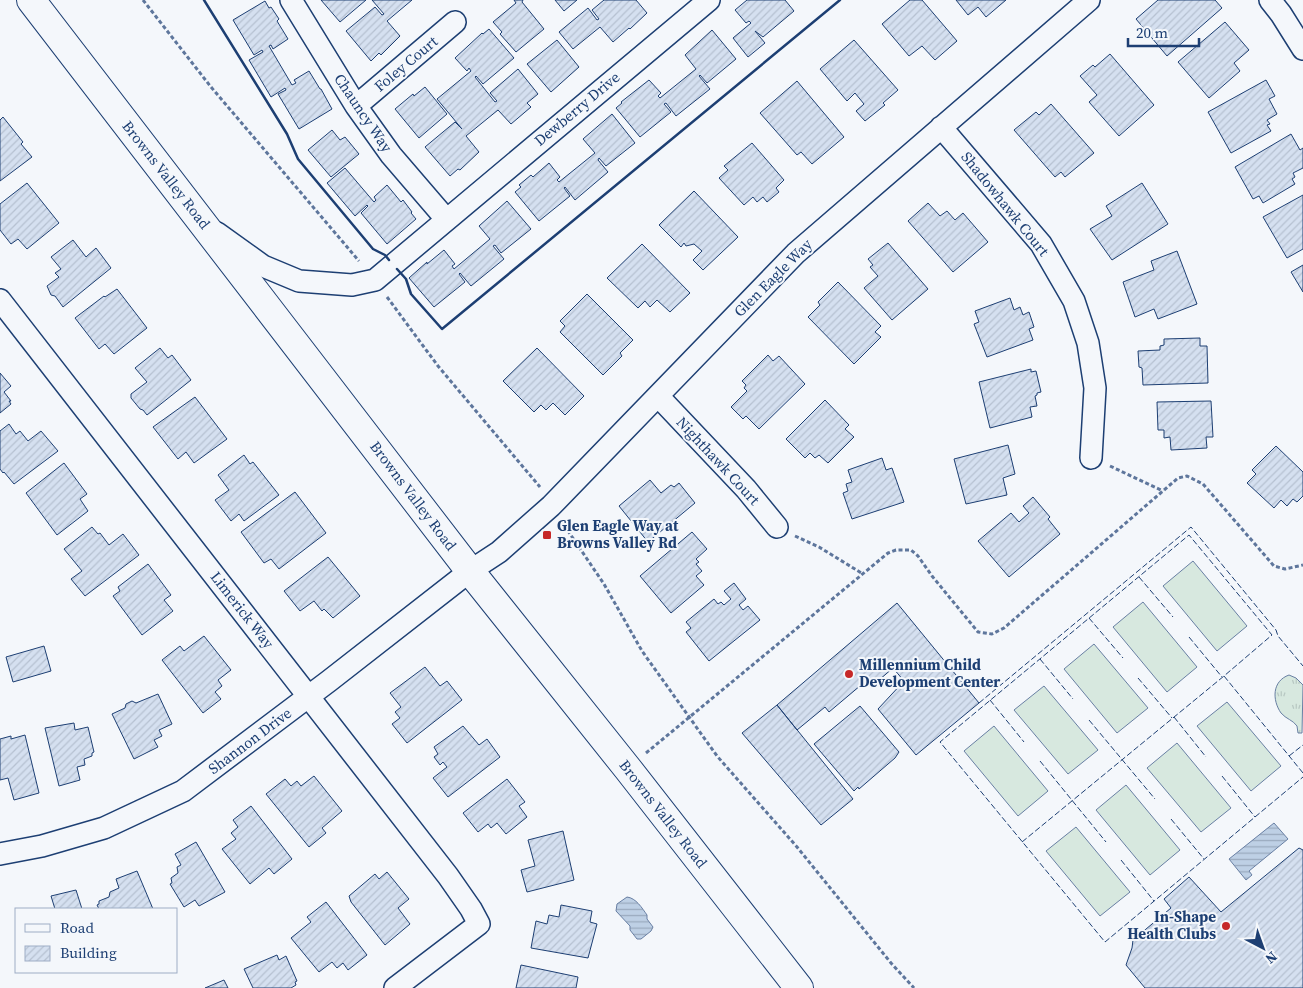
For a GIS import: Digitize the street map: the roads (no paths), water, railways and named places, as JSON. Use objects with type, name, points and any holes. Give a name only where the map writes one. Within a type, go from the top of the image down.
[{"type":"main road","name":"Browns Valley Road","points":[[31,0],[470,571],[799,988]]},
{"type":"street","name":"Chauncy Way","points":[[291,0],[356,106],[391,154],[446,219]]},
{"type":"street","name":"Dewberry Drive","points":[[204,224],[263,266],[299,281],[352,285],[375,280],[709,0]]},
{"type":"street","name":"Glen Eagle Way","points":[[470,571],[499,552],[551,506],[796,253],[1089,0]]},
{"type":"street","points":[[1270,0],[1303,49]]},
{"type":"street","name":"Foley Court","points":[[356,106],[455,22]]},
{"type":"street","name":"Shadowhawk Court","points":[[941,127],[1041,244],[1074,301],[1088,343],[1095,388],[1091,458]]},
{"type":"street","name":"Limerick Way","points":[[0,300],[448,876],[480,924],[395,988]]},
{"type":"street","name":"Nighthawk Court","points":[[658,396],[746,489],[777,527]]},
{"type":"street","name":"Shannon Drive","points":[[0,854],[42,846],[104,828],[183,791],[470,571]]},
{"type":"water","points":[[1274,823],[1288,839],[1249,871],[1252,875],[1246,880],[1229,859]]},
{"type":"water","points":[[627,897],[633,899],[638,904],[647,915],[647,919],[653,927],[641,939],[637,939],[630,930],[630,926],[616,911],[617,904]]},
{"type":"place","name":"Glen Eagle Way at Browns Valley Rd","points":[[547,535]]},
{"type":"place","name":"Millennium Child Development Center","points":[[849,674]]},
{"type":"place","name":"In-Shape Health Clubs","points":[[1226,926]]}]
